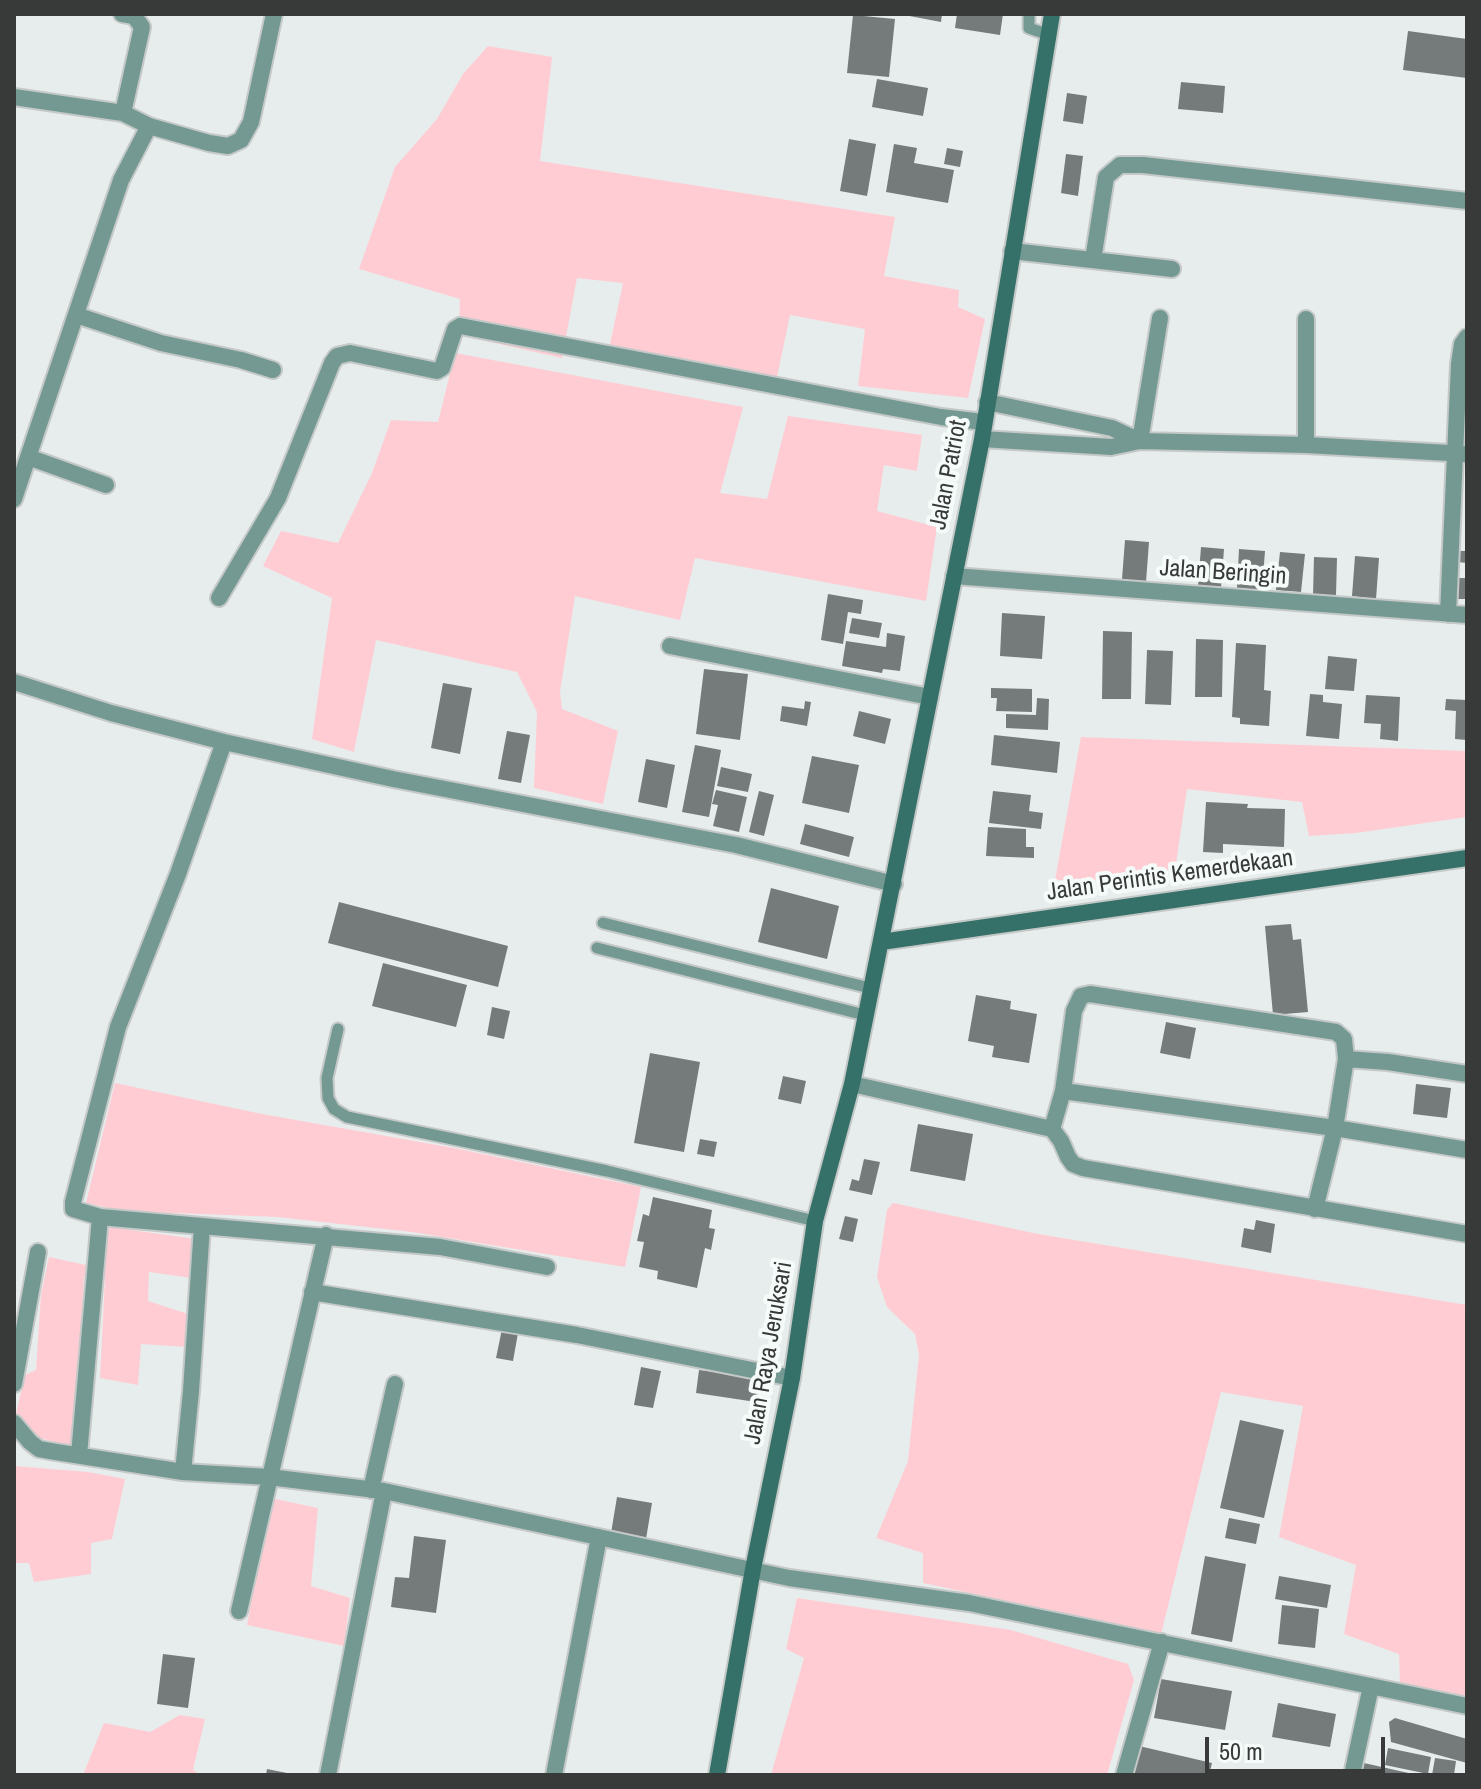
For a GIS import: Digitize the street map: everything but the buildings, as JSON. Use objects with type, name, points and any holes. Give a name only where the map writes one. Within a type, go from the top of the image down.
[{"type":"street","points":[[122,14],[134,16],[142,27],[123,113]]},
{"type":"street","points":[[14,97],[123,113],[149,126],[228,146],[241,140],[251,122],[274,14]]},
{"type":"street","name":"Jalan Patriot","points":[[881,942],[930,697],[964,577],[989,435],[999,405],[1052,14]]},
{"type":"street","points":[[14,499],[121,180],[149,126]]},
{"type":"street","points":[[1093,260],[1106,177],[1120,165],[1467,201]]},
{"type":"street","points":[[1019,252],[1172,269]]},
{"type":"street","points":[[76,315],[161,343],[273,370]]},
{"type":"street","points":[[1140,441],[1160,318]]},
{"type":"street","points":[[1306,319],[1306,445]]},
{"type":"street","points":[[219,598],[278,498],[332,363],[342,354],[437,371],[442,368],[455,329],[469,326],[964,421],[989,435],[1111,447],[1140,441],[1306,445],[1460,454]]},
{"type":"street","points":[[1448,614],[1460,454],[1459,364],[1462,344],[1467,337]]},
{"type":"street","points":[[999,405],[1112,428],[1140,441]]},
{"type":"street","points":[[28,457],[106,485]]},
{"type":"street","name":"Jalan Beringin","points":[[964,577],[1467,615]]},
{"type":"street","points":[[670,646],[930,697]]},
{"type":"street","points":[[14,682],[111,713],[224,742],[393,779],[736,845],[894,884]]},
{"type":"street","points":[[224,742],[178,874],[118,1027],[73,1202],[75,1211],[100,1217],[440,1247],[547,1267]]},
{"type":"street","name":"Jalan Perintis Kemerdekaan","points":[[881,942],[1467,858]]},
{"type":"street","name":"Jalan Raya Jeruksari","points":[[717,1775],[759,1571],[815,1221],[852,1084],[881,942]]},
{"type":"street","points":[[1052,1129],[1063,1091],[1074,1011],[1079,999],[1086,994],[1103,994],[1336,1032],[1344,1039],[1346,1059],[1335,1128],[1315,1209]]},
{"type":"street","points":[[1346,1059],[1467,1074]]},
{"type":"street","points":[[852,1084],[1052,1129],[1073,1164],[1083,1168],[1467,1234]]},
{"type":"street","points":[[1063,1091],[1335,1128],[1467,1150]]},
{"type":"street","points":[[79,1455],[100,1217]]},
{"type":"street","points":[[183,1472],[202,1226]]},
{"type":"street","points":[[239,1611],[326,1235]]},
{"type":"street","points":[[14,1384],[38,1252]]},
{"type":"street","points":[[312,1292],[577,1335],[792,1378]]},
{"type":"street","points":[[328,1775],[395,1384]]},
{"type":"street","points":[[14,1423],[21,1435],[39,1449],[183,1472],[269,1477],[377,1491],[789,1578],[969,1603],[1467,1706]]},
{"type":"street","points":[[554,1775],[599,1537]]},
{"type":"street","points":[[1124,1775],[1162,1642]]},
{"type":"street","points":[[1352,1775],[1371,1686]]},
{"type":"lane","points":[[1029,14],[1029,28],[1049,35]]},
{"type":"lane","points":[[603,923],[870,988]]},
{"type":"lane","points":[[597,948],[865,1015]]},
{"type":"lane","points":[[338,1029],[327,1078],[328,1098],[334,1109],[347,1117],[607,1171],[815,1221]]},
{"type":"shaded area","points":[[488,46],[552,57],[540,161],[895,217],[884,276],[959,290],[958,307],[985,319],[968,398],[858,386],[865,329],[790,315],[774,392],[606,363],[623,283],[577,278],[562,358],[459,335],[460,299],[359,269],[395,167],[437,119],[463,74]]},
{"type":"shaded area","points":[[455,353],[743,407],[720,493],[767,499],[788,416],[922,435],[917,471],[884,465],[877,511],[937,527],[926,601],[695,558],[680,620],[575,596],[560,692],[562,709],[618,731],[603,804],[534,788],[537,712],[517,672],[376,640],[354,752],[312,739],[332,598],[263,566],[281,531],[338,543],[372,473],[391,420],[438,422]]},
{"type":"shaded area","points":[[1081,737],[1467,751],[1467,817],[1356,833],[1309,836],[1302,802],[1187,789],[1175,870],[1083,881],[1055,880]]},
{"type":"shaded area","points":[[115,1083],[641,1187],[625,1267],[412,1232],[277,1217],[123,1211],[86,1203]]},
{"type":"shaded area","points":[[893,1203],[1038,1234],[1467,1305],[1467,1696],[1400,1685],[1399,1654],[1344,1634],[1356,1565],[1279,1537],[1303,1406],[1221,1392],[1161,1634],[923,1583],[923,1553],[876,1538],[908,1461],[919,1355],[915,1334],[887,1307],[877,1277],[887,1210]]},
{"type":"shaded area","points":[[110,1227],[196,1239],[192,1278],[149,1272],[148,1301],[191,1315],[188,1347],[141,1344],[138,1385],[100,1378],[105,1279],[84,1276],[74,1448],[24,1433],[16,1414],[25,1375],[36,1370],[41,1295],[49,1257],[95,1267]]},
{"type":"shaded area","points":[[14,1466],[88,1472],[125,1479],[112,1539],[91,1543],[91,1574],[34,1582],[29,1563],[14,1563]]},
{"type":"shaded area","points":[[271,1498],[318,1508],[311,1586],[350,1598],[344,1646],[247,1625]]},
{"type":"shaded area","points":[[797,1598],[1011,1630],[1128,1664],[1134,1680],[1107,1775],[771,1775],[804,1658],[786,1649]]},
{"type":"shaded area","points":[[180,1715],[205,1719],[193,1770],[201,1775],[83,1775],[104,1723],[150,1732]]}]
